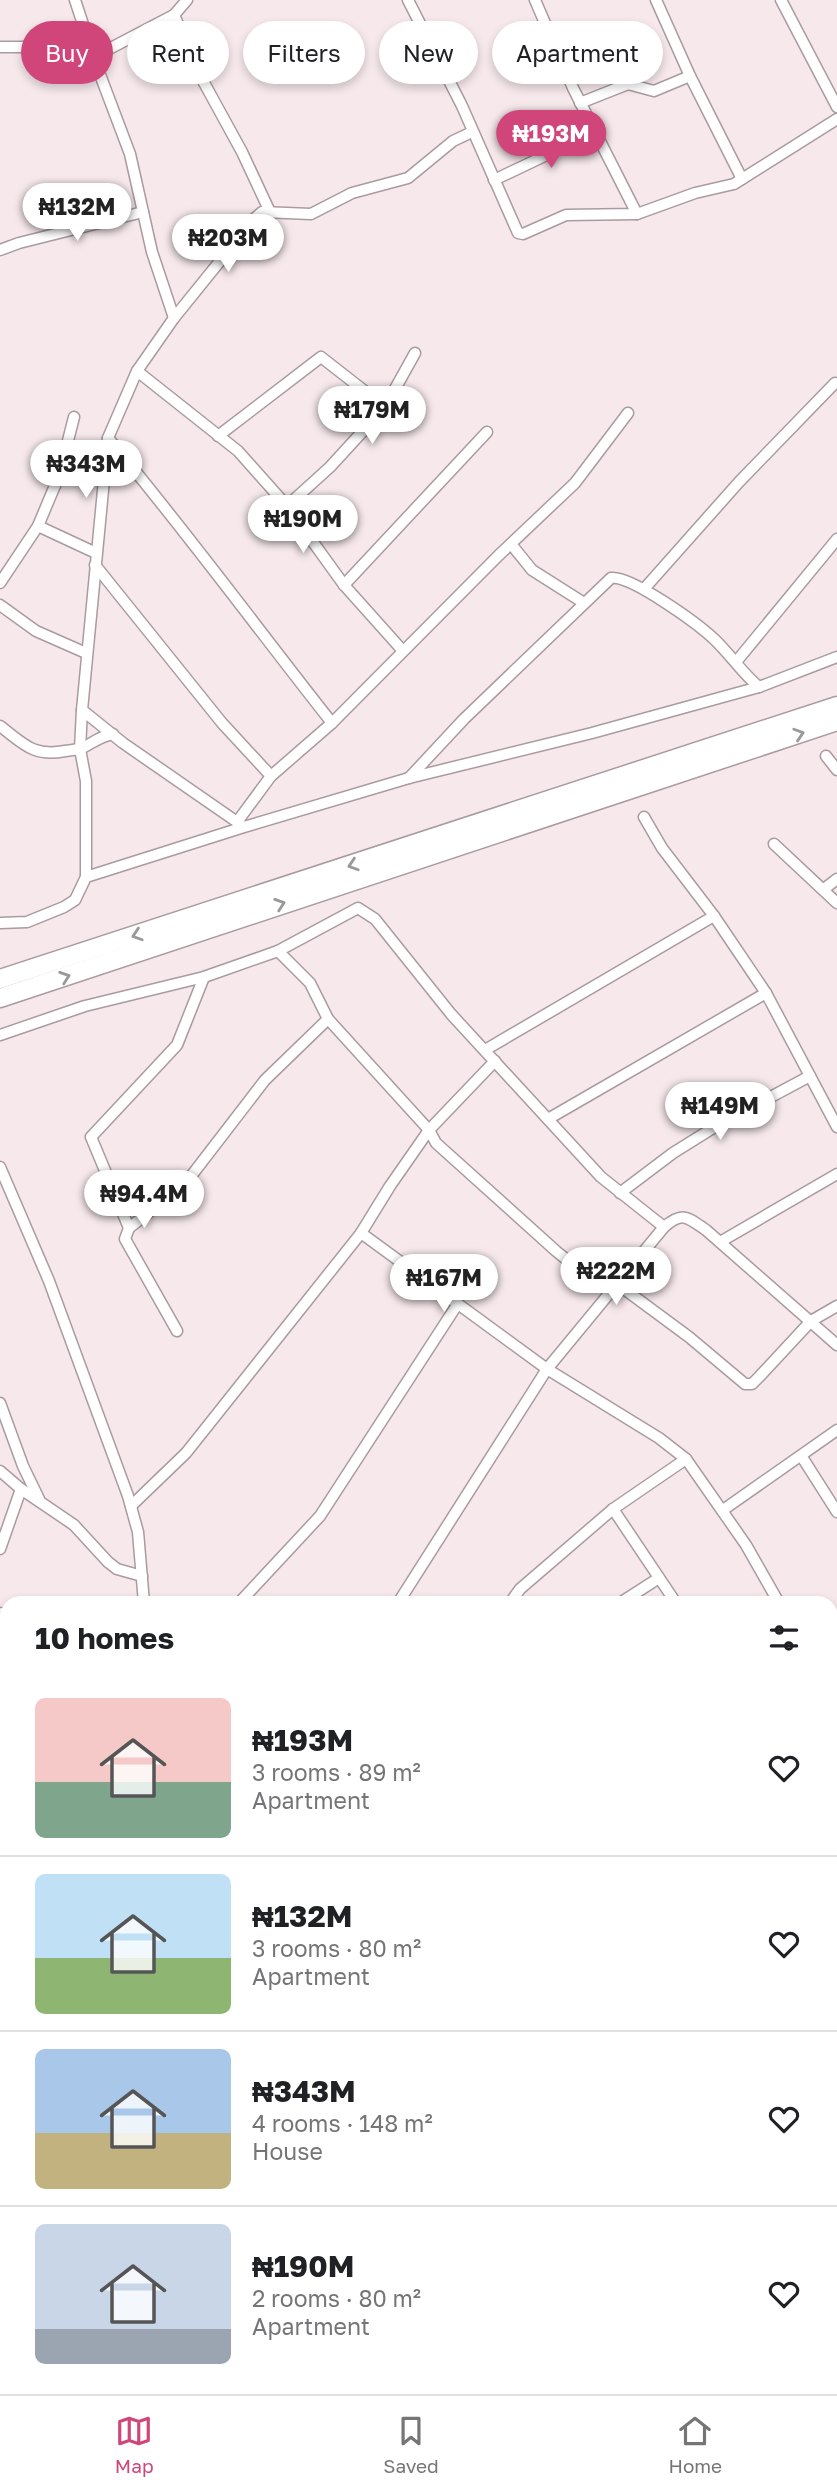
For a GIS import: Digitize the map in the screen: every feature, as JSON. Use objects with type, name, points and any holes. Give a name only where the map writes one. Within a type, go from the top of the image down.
[{"type":"highway","points":[[0,978],[837,706]]},
{"type":"highway","points":[[0,998],[469,841],[837,722]]},
{"type":"street","points":[[75,0],[82,21]]},
{"type":"street","points":[[113,47],[174,15],[187,0]]},
{"type":"street","points":[[408,0],[462,106],[519,233],[523,234],[566,215],[637,214],[695,193],[734,184],[837,119]]},
{"type":"street","points":[[535,0],[580,103],[637,214]]},
{"type":"street","points":[[656,0],[690,76],[742,179]]},
{"type":"street","points":[[781,0],[837,107]]},
{"type":"street","points":[[174,15],[202,79],[242,152],[270,212]]},
{"type":"street","points":[[0,47],[21,47]]},
{"type":"street","points":[[580,103],[628,84],[654,91],[690,76]]},
{"type":"street","points":[[104,84],[130,154],[152,252],[174,317]]},
{"type":"street","points":[[0,923],[27,922],[64,907],[75,900],[86,877],[86,781],[80,749],[94,565],[108,438],[137,371],[174,317],[262,212],[311,214],[352,194],[408,178],[453,141],[472,132]]},
{"type":"street","points":[[494,180],[595,132]]},
{"type":"street","points":[[0,250],[143,212]]},
{"type":"street","points":[[287,506],[330,467],[385,407],[415,353]]},
{"type":"street","points":[[218,436],[321,357],[385,407]]},
{"type":"street","points":[[137,371],[238,451],[287,506],[344,585],[403,651]]},
{"type":"street","points":[[644,589],[739,482],[835,383]]},
{"type":"street","points":[[240,824],[271,776],[332,723],[575,483],[628,413]]},
{"type":"street","points":[[0,583],[38,526],[59,476],[74,417]]},
{"type":"street","points":[[344,585],[487,432]]},
{"type":"street","points":[[108,438],[167,509],[212,571],[332,723]]},
{"type":"street","points":[[38,526],[96,553]]},
{"type":"street","points":[[736,662],[837,539]]},
{"type":"street","points":[[511,544],[532,570],[583,603]]},
{"type":"street","points":[[94,565],[222,723],[271,776]]},
{"type":"street","points":[[408,778],[464,719],[611,578],[620,578],[644,589],[712,638],[759,687]]},
{"type":"street","points":[[0,605],[36,631],[86,653]]},
{"type":"street","points":[[86,877],[240,824],[759,687],[837,657]]},
{"type":"street","points":[[82,710],[240,824]]},
{"type":"street","points":[[0,726],[40,754],[80,749],[102,736],[113,734]]},
{"type":"street","points":[[826,756],[837,769]]},
{"type":"street","points":[[644,817],[662,848],[714,916],[766,993],[837,1127]]},
{"type":"street","points":[[774,844],[837,903]]},
{"type":"street","points":[[824,889],[837,879]]},
{"type":"street","points":[[0,1035],[85,1006],[204,977],[278,951],[358,908],[375,919],[451,1014],[601,1177],[664,1227]]},
{"type":"street","points":[[485,1050],[714,916]]},
{"type":"street","points":[[278,951],[310,983],[328,1019],[429,1130],[436,1143],[594,1282],[616,1283],[689,1337],[745,1384],[752,1384],[811,1321],[837,1306]]},
{"type":"street","points":[[129,1228],[91,1137],[177,1045],[204,977]]},
{"type":"street","points":[[548,1119],[766,993]]},
{"type":"street","points":[[177,1331],[125,1240],[129,1228],[185,1184],[265,1080],[328,1019]]},
{"type":"street","points":[[131,1506],[186,1453],[361,1233],[429,1130],[495,1061]]},
{"type":"street","points":[[620,1193],[712,1128],[810,1076]]},
{"type":"street","points":[[0,1167],[49,1281],[131,1506],[138,1532],[143,1596]]},
{"type":"street","points":[[720,1242],[837,1174]]},
{"type":"street","points":[[402,1596],[547,1369],[616,1283],[664,1227],[676,1217],[687,1217],[720,1242],[837,1345]]},
{"type":"street","points":[[361,1233],[547,1369],[659,1438],[686,1460],[746,1545],[775,1596]]},
{"type":"street","points":[[246,1596],[320,1516],[457,1305]]},
{"type":"street","points":[[0,1403],[23,1466],[39,1499]]},
{"type":"street","points":[[723,1510],[837,1430]]},
{"type":"street","points":[[802,1457],[837,1512]]},
{"type":"street","points":[[515,1596],[613,1508],[686,1460]]},
{"type":"street","points":[[0,1471],[21,1489],[74,1525],[117,1569],[142,1576]]},
{"type":"street","points":[[0,1549],[21,1489]]},
{"type":"street","points":[[613,1508],[672,1596]]},
{"type":"street","points":[[631,1596],[659,1578]]}]
